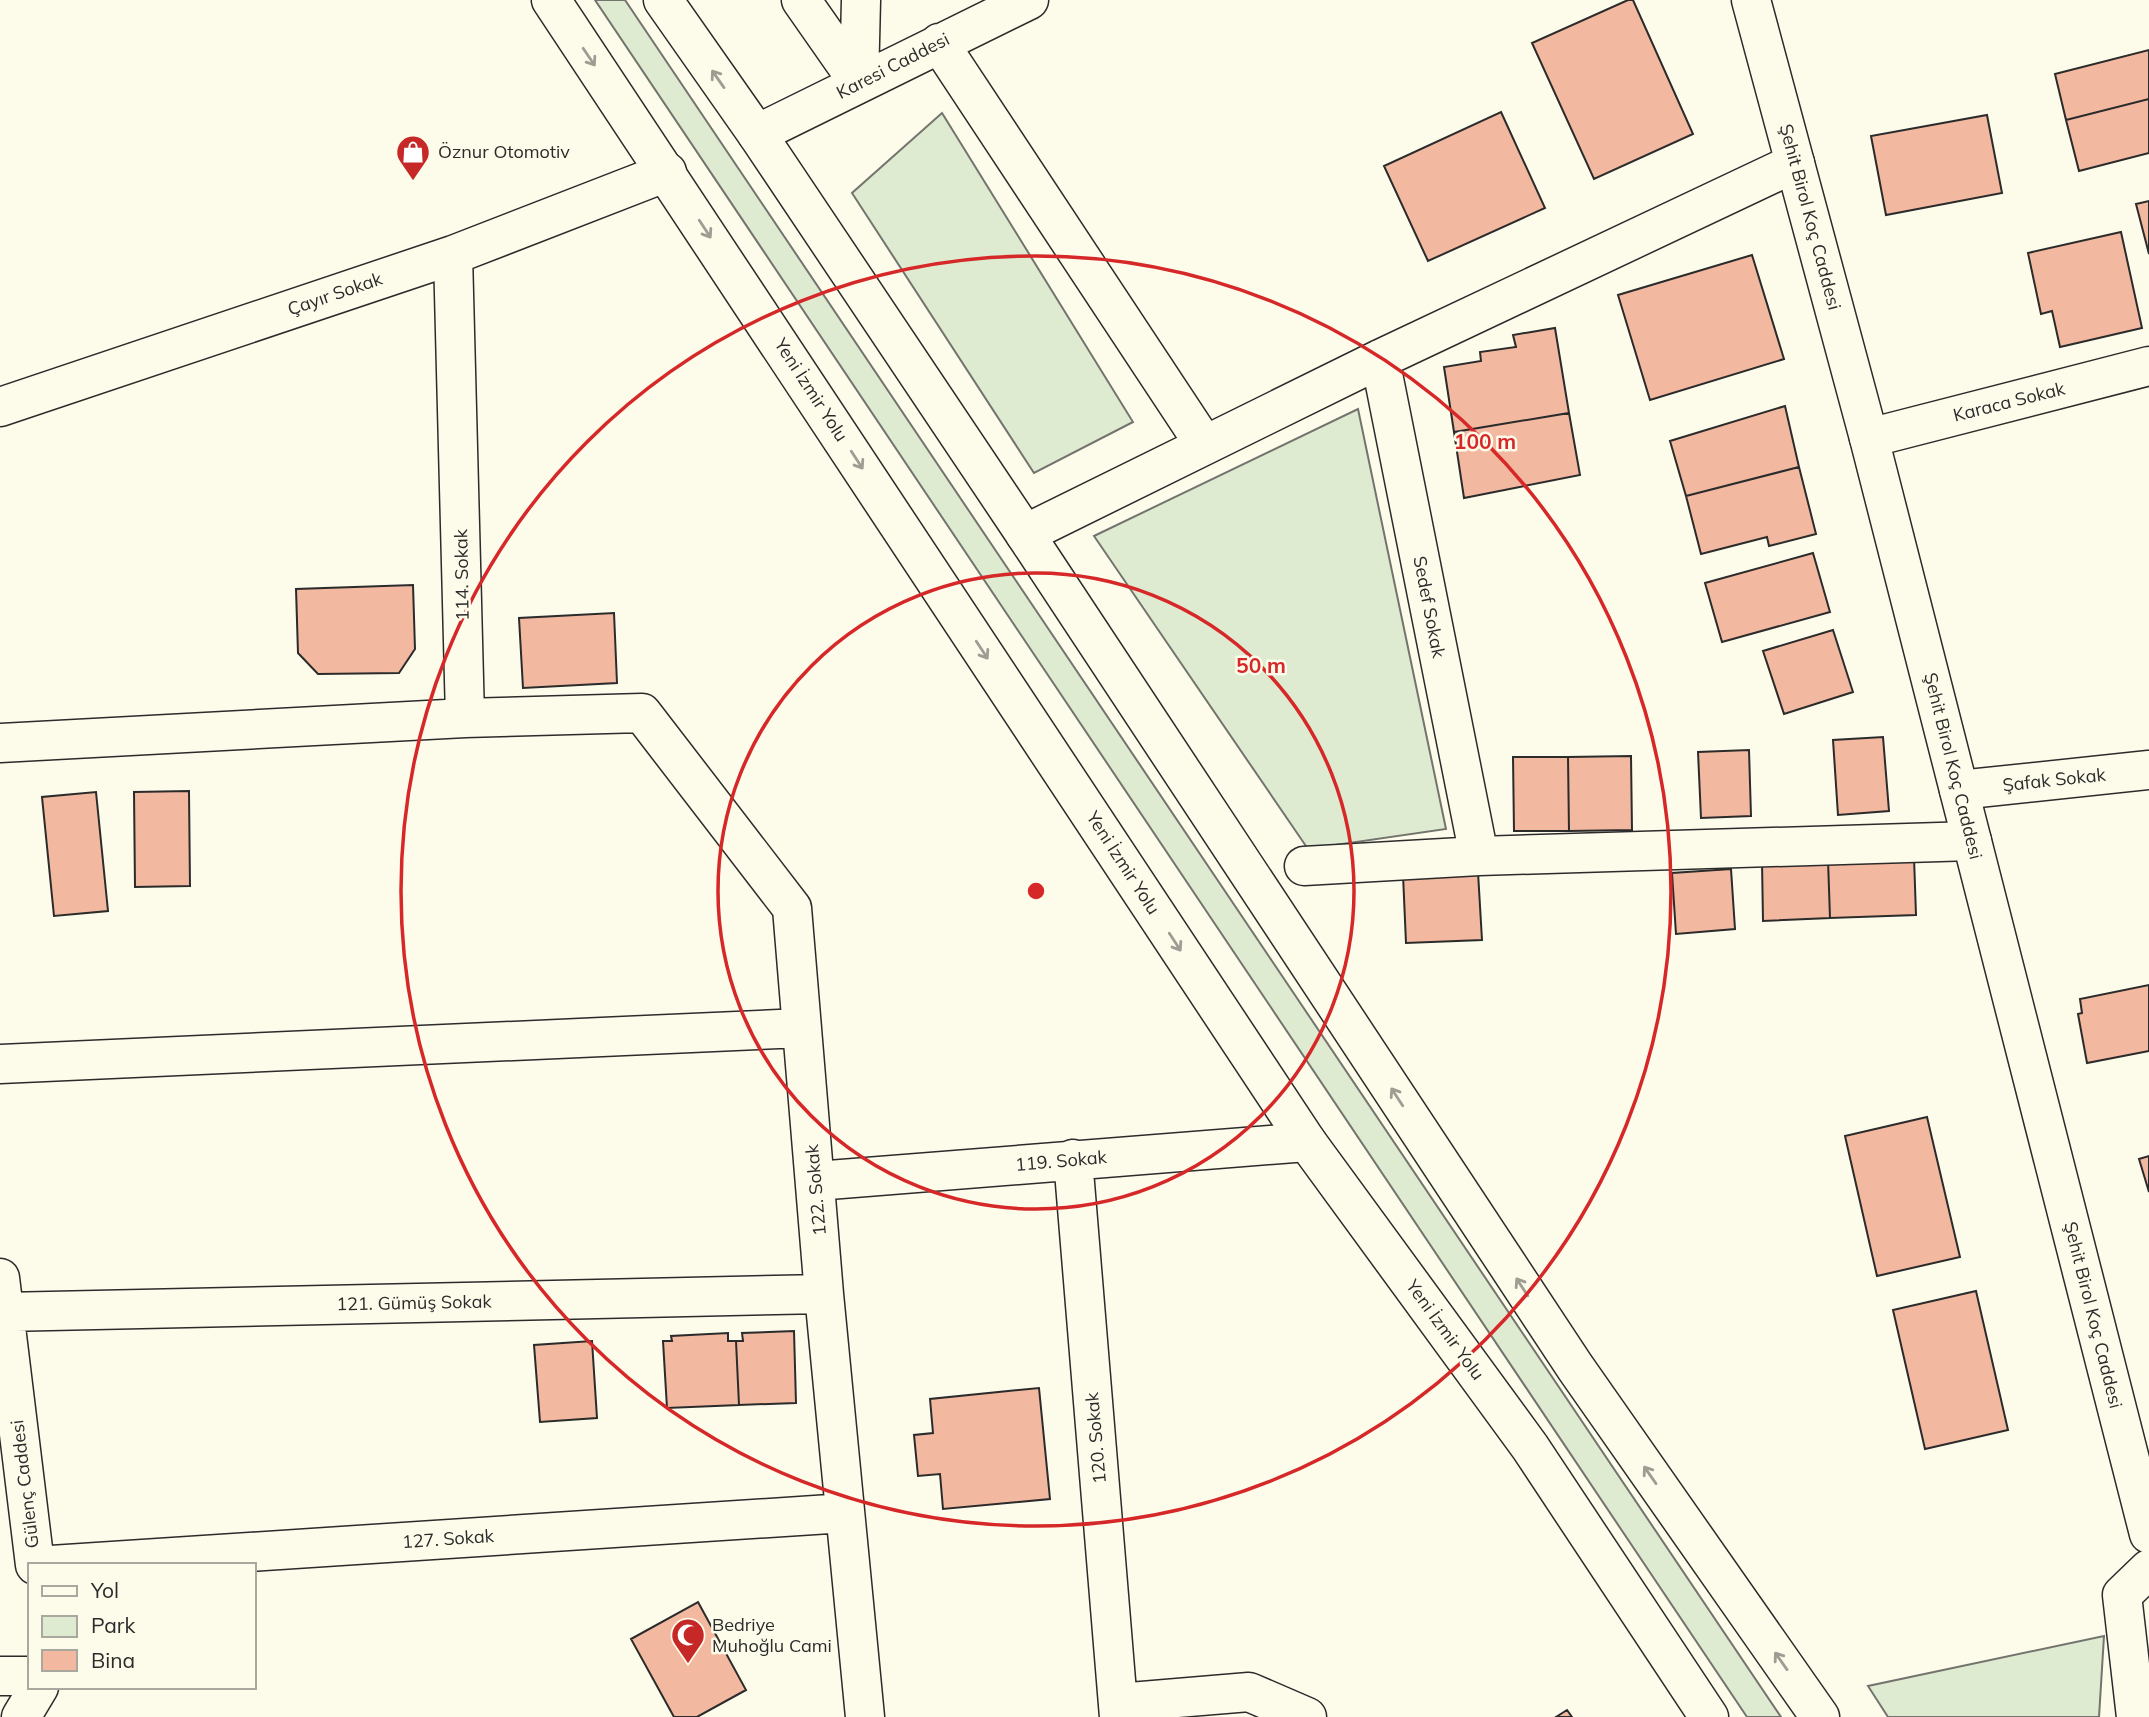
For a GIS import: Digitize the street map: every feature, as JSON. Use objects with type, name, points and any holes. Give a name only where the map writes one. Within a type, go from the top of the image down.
[{"type":"main road","name":"Yeni İzmir Yolu","points":[[551,0],[1307,1142],[1530,1447],[1709,1717]]},
{"type":"main road","points":[[663,0],[757,134],[1025,534],[1574,1367],[1820,1717]]},
{"type":"main road","points":[[801,0],[859,83]]},
{"type":"main road","points":[[859,83],[861,0]]},
{"type":"main road","name":"Karesi Caddesi","points":[[757,134],[1029,0]]},
{"type":"main road","name":"Şehit Birol Koç Caddesi","points":[[1751,0],[1869,438],[2149,1534]]},
{"type":"main road","points":[[939,43],[1204,444]]},
{"type":"main road","points":[[1025,534],[1380,359],[1796,163]]},
{"type":"main road","name":"Çayır Sokak","points":[[0,407],[453,255],[667,172]]},
{"type":"main road","name":"114. Sokak","points":[[453,255],[465,719]]},
{"type":"main road","name":"Sedef Sokak","points":[[1380,359],[1479,856]]},
{"type":"main road","name":"Karaca Sokak","points":[[1869,438],[2149,366]]},
{"type":"main road","name":"122. Sokak","points":[[465,719],[642,713],[792,908],[824,1294],[865,1717]]},
{"type":"main road","points":[[0,743],[465,719]]},
{"type":"main road","name":"Şafak Sokak","points":[[1959,790],[2149,770]]},
{"type":"main road","points":[[1304,866],[1479,856],[1972,841]]},
{"type":"main road","points":[[0,1064],[801,1028]]},
{"type":"main road","name":"119. Sokak","points":[[816,1181],[1307,1142]]},
{"type":"main road","name":"120. Sokak","points":[[1073,1159],[1119,1710]]},
{"type":"main road","name":"121. Gümüş Sokak","points":[[2,1295],[824,1294]]},
{"type":"main road","name":"Gülenç Caddesi","points":[[2,1295],[35,1563]]},
{"type":"main road","name":"127. Sokak","points":[[82,1563],[845,1513]]},
{"type":"main road","points":[[2136,1717],[2122,1595],[2149,1569]]},
{"type":"main road","points":[[0,1676],[28,1676]]},
{"type":"main road","points":[[21,1717],[38,1689]]},
{"type":"main road","points":[[47,1689],[51,1717]]},
{"type":"main road","points":[[1119,1710],[1249,1692],[1307,1717]]},
{"type":"green space","points":[[595,0],[625,0],[1781,1717],[1747,1717]]},
{"type":"green space","points":[[942,113],[1133,422],[1034,473],[852,193]]},
{"type":"green space","points":[[1358,409],[1446,829],[1308,849],[1094,536]]},
{"type":"green space","points":[[2104,1636],[2099,1717],[1888,1717],[1868,1686]]},
{"type":"building","points":[[1633,0],[1693,134],[1594,179],[1532,43]]},
{"type":"building","points":[[2149,50],[2149,99],[2066,120],[2055,74]]},
{"type":"building","points":[[2149,99],[2149,153],[2079,171],[2066,120]]},
{"type":"building","points":[[1501,112],[1545,208],[1428,261],[1384,166]]},
{"type":"building","points":[[1987,115],[2002,193],[1886,215],[1871,136]]},
{"type":"building","points":[[2149,201],[2149,254],[2136,204]]},
{"type":"building","points":[[2121,232],[2142,328],[2060,347],[2052,311],[2041,314],[2028,253]]},
{"type":"building","points":[[1752,255],[1784,359],[1650,400],[1618,295]]},
{"type":"building","points":[[1555,328],[1569,413],[1454,432],[1444,367],[1481,361],[1480,352],[1516,347],[1513,335]]},
{"type":"building","points":[[1785,406],[1799,467],[1686,496],[1670,441]]},
{"type":"building","points":[[1569,413],[1580,475],[1464,498],[1454,432]]},
{"type":"building","points":[[1799,467],[1816,534],[1769,546],[1767,537],[1701,554],[1686,496]]},
{"type":"building","points":[[1813,553],[1830,612],[1722,642],[1705,583]]},
{"type":"building","points":[[413,585],[415,649],[399,673],[318,674],[298,653],[296,589]]},
{"type":"building","points":[[614,613],[617,683],[523,688],[519,618]]},
{"type":"building","points":[[1833,630],[1853,692],[1784,714],[1763,651]]},
{"type":"building","points":[[1883,737],[1889,811],[1838,815],[1833,740]]},
{"type":"building","points":[[1749,750],[1751,816],[1701,818],[1698,752]]},
{"type":"building","points":[[1631,756],[1632,830],[1569,831],[1568,757]]},
{"type":"building","points":[[1513,757],[1568,757],[1569,831],[1514,831]]},
{"type":"building","points":[[189,791],[190,886],[135,887],[134,792]]},
{"type":"building","points":[[96,792],[108,911],[54,916],[42,797]]},
{"type":"building","points":[[1914,857],[1916,915],[1830,918],[1828,860]]},
{"type":"building","points":[[1828,860],[1830,918],[1763,921],[1762,862]]},
{"type":"building","points":[[1731,869],[1735,929],[1676,934],[1672,873]]},
{"type":"building","points":[[1478,872],[1482,940],[1406,943],[1403,875]]},
{"type":"building","points":[[2149,985],[2149,1051],[2087,1063],[2078,1014],[2082,1013],[2080,999]]},
{"type":"building","points":[[1927,1117],[1960,1257],[1877,1276],[1845,1136]]},
{"type":"building","points":[[2149,1156],[2149,1192],[2139,1159]]},
{"type":"building","points":[[1976,1291],[2008,1430],[1925,1449],[1893,1310]]},
{"type":"building","points":[[794,1331],[796,1403],[739,1405],[736,1341],[743,1341],[742,1333]]},
{"type":"building","points":[[728,1333],[728,1341],[736,1341],[739,1405],[667,1408],[663,1341],[672,1341],[671,1336]]},
{"type":"building","points":[[592,1341],[597,1418],[540,1422],[534,1345]]},
{"type":"building","points":[[1039,1388],[1050,1499],[943,1509],[940,1474],[918,1476],[914,1435],[933,1433],[930,1399]]},
{"type":"building","name":"Bedriye Muhoğlu Cami","points":[[698,1602],[746,1690],[697,1717],[674,1717],[631,1639]]},
{"type":"building","points":[[1567,1710],[1572,1717],[1556,1717]]},
{"type":"place","name":"Öznur Otomotiv","points":[[413,182]]},
{"type":"place","name":"Bedriye Muhoğlu Cami","points":[[688,1665]]}]
